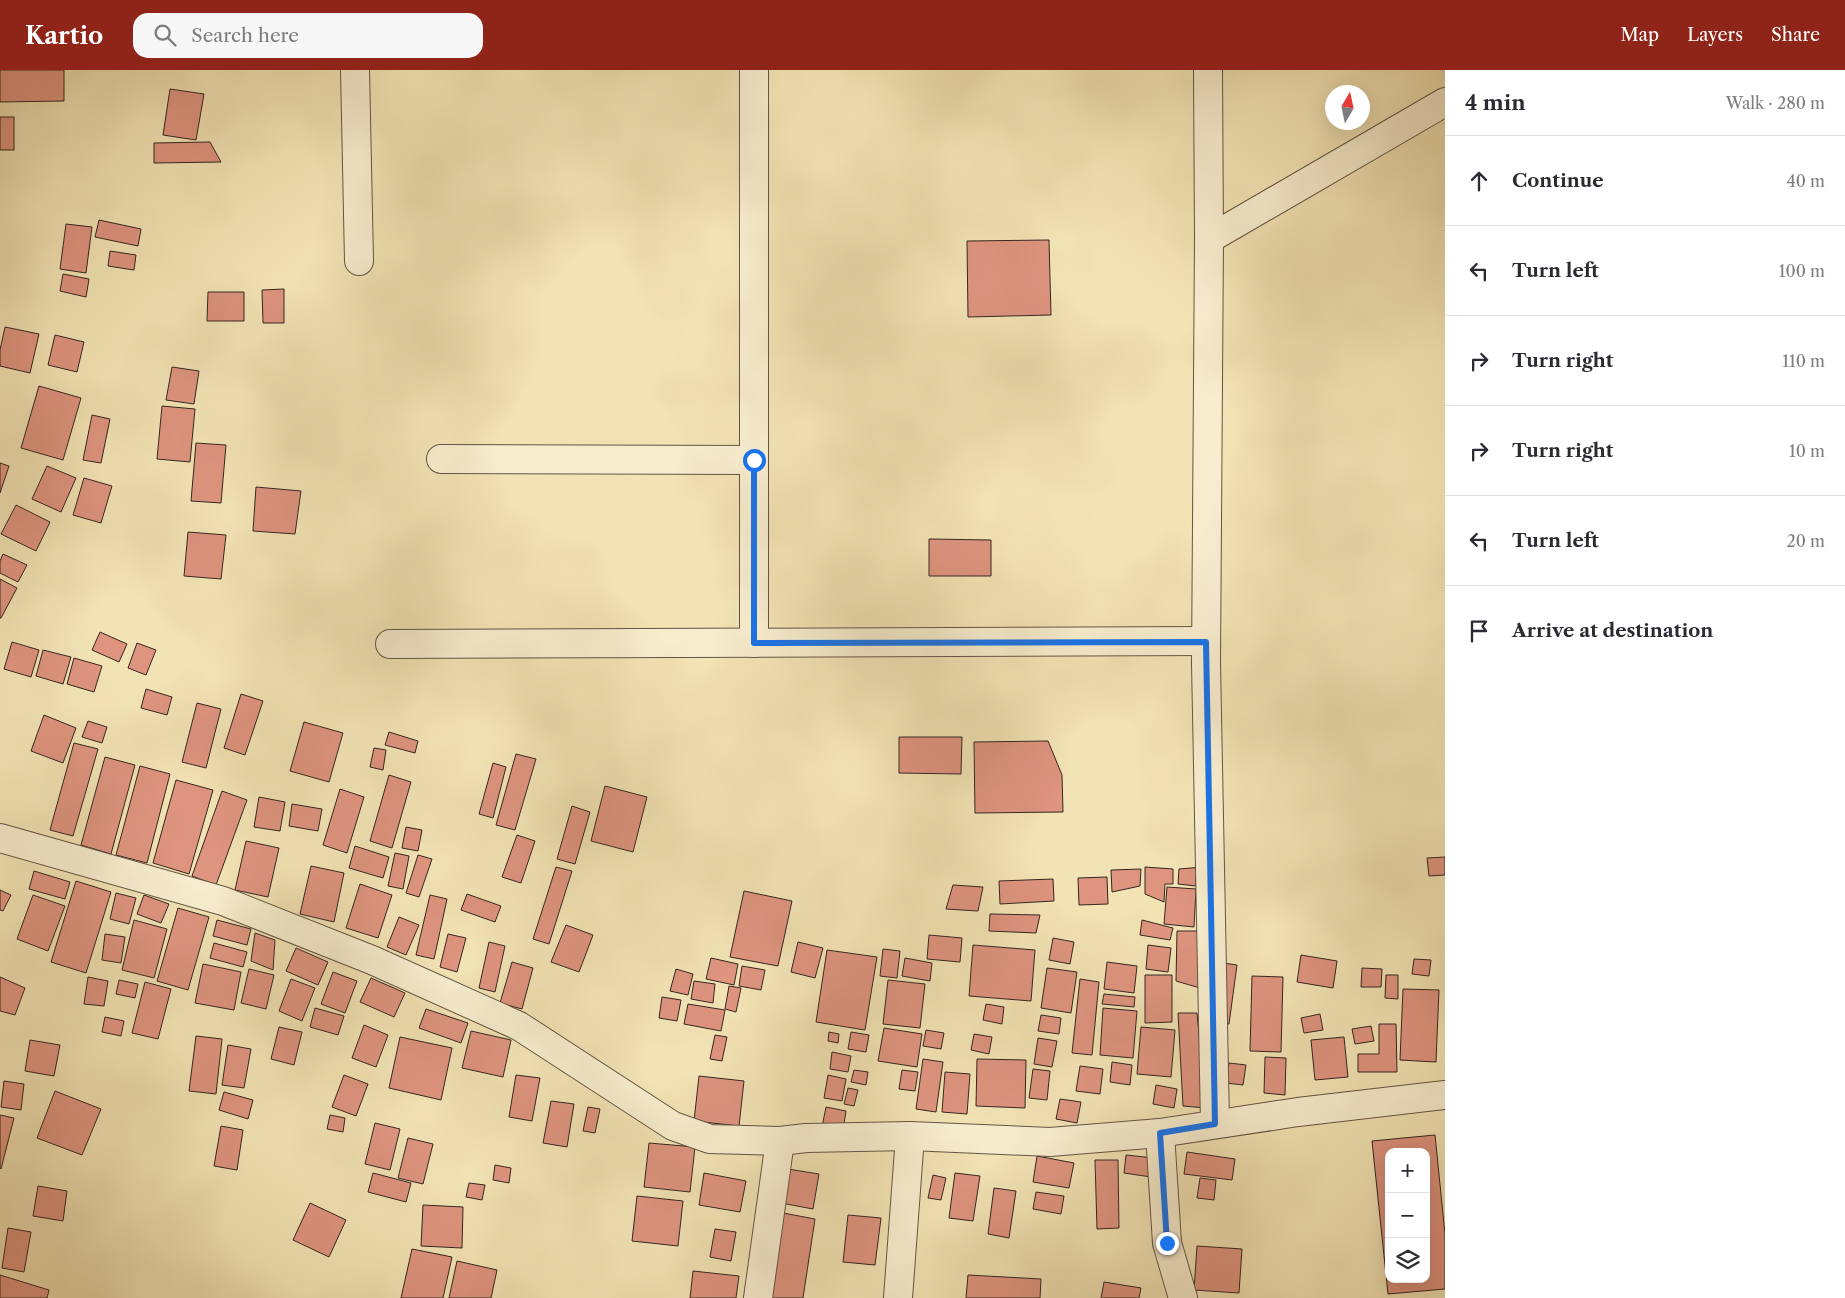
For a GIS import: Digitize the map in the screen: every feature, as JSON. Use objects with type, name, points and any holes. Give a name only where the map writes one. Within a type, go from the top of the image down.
[{"type":"street","points":[[355,70],[359,261]]},
{"type":"street","points":[[754,70],[754,643]]},
{"type":"street","points":[[1208,70],[1209,239],[1206,642],[1215,1124]]},
{"type":"street","points":[[1209,239],[1445,102]]},
{"type":"street","points":[[441,459],[754,460]]},
{"type":"street","points":[[390,644],[1206,642]]},
{"type":"street","points":[[0,838],[223,901],[372,960],[519,1026],[673,1126],[710,1139],[780,1141],[806,1138],[910,1136],[1050,1142],[1160,1133],[1298,1112],[1445,1096]]},
{"type":"street","points":[[1160,1133],[1167,1243],[1183,1298]]},
{"type":"street","points":[[898,1298],[910,1136]]},
{"type":"street","points":[[758,1298],[780,1141]]},
{"type":"building","points":[[0,70],[64,70],[64,101],[0,102]]},
{"type":"building","points":[[170,89],[204,94],[196,140],[163,135]]},
{"type":"building","points":[[0,117],[14,117],[14,150],[0,150]]},
{"type":"building","points":[[210,142],[221,162],[154,163],[154,143]]},
{"type":"building","points":[[99,220],[141,229],[138,246],[95,237]]},
{"type":"building","points":[[66,224],[92,227],[86,273],[60,269]]},
{"type":"building","points":[[1049,240],[1051,315],[968,317],[967,241]]},
{"type":"building","points":[[110,251],[136,255],[134,270],[108,266]]},
{"type":"building","points":[[63,274],[89,279],[86,297],[60,291]]},
{"type":"building","points":[[284,289],[284,323],[263,323],[262,290]]},
{"type":"building","points":[[208,292],[244,292],[244,321],[207,321]]},
{"type":"building","points":[[5,327],[39,334],[30,373],[0,366],[0,350]]},
{"type":"building","points":[[55,335],[84,342],[77,372],[48,365]]},
{"type":"building","points":[[172,367],[199,371],[194,404],[166,400]]},
{"type":"building","points":[[39,386],[81,398],[63,460],[21,448]]},
{"type":"building","points":[[162,406],[195,409],[190,462],[157,459]]},
{"type":"building","points":[[92,415],[110,419],[101,463],[83,460]]},
{"type":"building","points":[[196,443],[226,445],[221,503],[191,501]]},
{"type":"building","points":[[0,463],[9,466],[0,493]]},
{"type":"building","points":[[47,466],[76,478],[61,512],[32,499]]},
{"type":"building","points":[[84,478],[112,486],[101,523],[73,515]]},
{"type":"building","points":[[256,487],[301,491],[295,534],[253,531]]},
{"type":"building","points":[[16,505],[50,522],[36,551],[1,534]]},
{"type":"building","points":[[188,532],[226,535],[221,579],[184,576]]},
{"type":"building","points":[[929,539],[991,540],[991,576],[929,576]]},
{"type":"building","points":[[3,554],[27,565],[18,582],[0,573],[0,561]]},
{"type":"building","points":[[0,579],[17,588],[1,618],[0,618]]},
{"type":"building","points":[[100,632],[127,644],[119,662],[92,650]]},
{"type":"building","points":[[12,642],[39,650],[31,677],[4,669]]},
{"type":"building","points":[[137,643],[156,650],[146,675],[128,668]]},
{"type":"building","points":[[43,650],[71,657],[63,684],[36,676]]},
{"type":"building","points":[[74,658],[102,666],[94,692],[67,684]]},
{"type":"building","points":[[146,689],[172,697],[167,715],[141,708]]},
{"type":"building","points":[[241,694],[263,701],[245,755],[224,748]]},
{"type":"building","points":[[197,703],[221,709],[206,768],[182,762]]},
{"type":"building","points":[[44,715],[76,728],[63,763],[31,751]]},
{"type":"building","points":[[88,721],[107,727],[102,743],[82,737]]},
{"type":"building","points":[[304,722],[343,733],[329,782],[290,771]]},
{"type":"building","points":[[389,732],[418,741],[415,753],[385,745]]},
{"type":"building","points":[[899,737],[962,737],[961,774],[899,773]]},
{"type":"building","points":[[1048,741],[1062,775],[1063,812],[975,813],[974,742]]},
{"type":"building","points":[[74,743],[98,749],[73,836],[50,830]]},
{"type":"building","points":[[374,748],[386,750],[383,770],[370,767]]},
{"type":"building","points":[[516,754],[536,759],[515,830],[496,825]]},
{"type":"building","points":[[105,757],[135,765],[111,854],[81,845]]},
{"type":"building","points":[[493,763],[506,767],[493,818],[479,814]]},
{"type":"building","points":[[140,766],[170,774],[147,863],[116,855]]},
{"type":"building","points":[[389,775],[411,782],[392,848],[370,841]]},
{"type":"building","points":[[176,780],[213,790],[189,874],[153,863]]},
{"type":"building","points":[[605,786],[647,797],[633,852],[591,841]]},
{"type":"building","points":[[340,789],[364,797],[347,853],[323,845]]},
{"type":"building","points":[[222,791],[247,800],[216,885],[192,876]]},
{"type":"building","points":[[259,797],[285,802],[280,831],[254,827]]},
{"type":"building","points":[[292,804],[322,809],[318,831],[289,826]]},
{"type":"building","points":[[572,806],[590,812],[575,864],[557,859]]},
{"type":"building","points":[[406,827],[422,830],[418,851],[402,848]]},
{"type":"building","points":[[517,835],[535,841],[521,883],[502,877]]},
{"type":"building","points":[[246,841],[279,848],[268,897],[235,890]]},
{"type":"building","points":[[355,846],[389,857],[383,878],[349,868]]},
{"type":"building","points":[[395,853],[409,856],[403,889],[388,886]]},
{"type":"building","points":[[418,855],[432,859],[419,897],[406,893]]},
{"type":"building","points":[[1445,857],[1445,875],[1429,876],[1427,858]]},
{"type":"building","points":[[311,866],[344,873],[334,922],[300,914]]},
{"type":"building","points":[[556,867],[572,871],[549,944],[533,939]]},
{"type":"building","points":[[1145,867],[1173,869],[1173,884],[1165,884],[1164,902],[1145,894]]},
{"type":"building","points":[[1203,867],[1202,877],[1196,877],[1196,886],[1178,884],[1179,869]]},
{"type":"building","points":[[1141,869],[1140,886],[1112,892],[1111,870]]},
{"type":"building","points":[[34,871],[70,882],[65,899],[29,889]]},
{"type":"building","points":[[1107,877],[1108,904],[1079,905],[1078,878]]},
{"type":"building","points":[[1053,879],[1054,901],[1000,904],[999,881]]},
{"type":"building","points":[[76,881],[111,892],[86,973],[51,962]]},
{"type":"building","points":[[360,884],[392,895],[378,938],[346,928]]},
{"type":"building","points":[[953,885],[983,887],[978,911],[946,909]]},
{"type":"building","points":[[1167,887],[1196,889],[1194,927],[1164,924]]},
{"type":"building","points":[[0,890],[11,895],[3,911],[0,910]]},
{"type":"building","points":[[744,891],[792,901],[778,966],[730,957]]},
{"type":"building","points":[[116,893],[136,898],[129,924],[110,919]]},
{"type":"building","points":[[467,894],[501,906],[495,922],[461,910]]},
{"type":"building","points":[[33,895],[65,906],[48,951],[17,939]]},
{"type":"building","points":[[144,895],[169,904],[161,923],[137,914]]},
{"type":"building","points":[[430,895],[447,899],[434,959],[416,955]]},
{"type":"building","points":[[178,908],[209,917],[188,990],[157,981]]},
{"type":"building","points":[[990,914],[1040,915],[1036,933],[989,931]]},
{"type":"building","points":[[399,917],[419,925],[406,955],[387,947]]},
{"type":"building","points":[[134,920],[167,929],[154,978],[122,970]]},
{"type":"building","points":[[217,920],[251,929],[247,945],[213,936]]},
{"type":"building","points":[[1142,920],[1173,928],[1170,940],[1140,935]]},
{"type":"building","points":[[566,925],[593,935],[579,972],[551,962]]},
{"type":"building","points":[[1177,931],[1201,931],[1200,988],[1176,981]]},
{"type":"building","points":[[255,933],[275,940],[273,970],[251,961]]},
{"type":"building","points":[[105,934],[125,937],[121,963],[102,960]]},
{"type":"building","points":[[448,934],[466,938],[457,972],[440,967]]},
{"type":"building","points":[[929,935],[962,938],[960,962],[927,959]]},
{"type":"building","points":[[1053,938],[1074,942],[1070,964],[1049,960]]},
{"type":"building","points":[[489,942],[505,946],[495,992],[479,988]]},
{"type":"building","points":[[798,942],[823,948],[815,978],[791,972]]},
{"type":"building","points":[[214,943],[247,952],[243,967],[210,958]]},
{"type":"building","points":[[973,945],[1035,950],[1031,1001],[969,996]]},
{"type":"building","points":[[1148,945],[1171,948],[1168,972],[1146,969]]},
{"type":"building","points":[[296,948],[328,962],[318,985],[286,971]]},
{"type":"building","points":[[883,949],[900,951],[897,978],[880,976]]},
{"type":"building","points":[[827,950],[877,957],[865,1030],[816,1022]]},
{"type":"building","points":[[1301,955],[1337,961],[1333,988],[1297,982]]},
{"type":"building","points":[[711,958],[738,964],[734,985],[706,979]]},
{"type":"building","points":[[905,958],[932,963],[930,981],[902,976]]},
{"type":"building","points":[[1414,959],[1431,960],[1429,976],[1412,974]]},
{"type":"building","points":[[512,962],[533,968],[522,1009],[500,1003]]},
{"type":"building","points":[[1107,962],[1137,966],[1134,993],[1104,989]]},
{"type":"building","points":[[1216,962],[1237,965],[1229,1024],[1216,1023]]},
{"type":"building","points":[[203,964],[241,972],[234,1010],[195,1003]]},
{"type":"building","points":[[742,966],[765,970],[761,990],[739,986]]},
{"type":"building","points":[[1047,968],[1077,972],[1071,1013],[1041,1008]]},
{"type":"building","points":[[1362,968],[1382,969],[1381,987],[1361,987]]},
{"type":"building","points":[[249,969],[274,975],[266,1009],[241,1003]]},
{"type":"building","points":[[676,969],[693,974],[688,995],[670,991]]},
{"type":"building","points":[[333,972],[357,981],[345,1013],[321,1004]]},
{"type":"building","points":[[1145,975],[1172,975],[1172,1022],[1145,1023]]},
{"type":"building","points":[[1386,975],[1398,975],[1398,999],[1385,998]]},
{"type":"building","points":[[1252,976],[1283,977],[1281,1052],[1250,1051]]},
{"type":"building","points":[[0,977],[25,988],[15,1015],[0,1011]]},
{"type":"building","points":[[88,977],[108,981],[104,1006],[84,1004]]},
{"type":"building","points":[[371,978],[405,993],[394,1017],[360,1002]]},
{"type":"building","points":[[291,979],[315,988],[302,1021],[279,1011]]},
{"type":"building","points":[[1080,979],[1099,982],[1092,1055],[1072,1053]]},
{"type":"building","points":[[119,980],[138,984],[135,998],[116,994]]},
{"type":"building","points":[[888,980],[925,984],[920,1028],[883,1024]]},
{"type":"building","points":[[694,981],[715,984],[713,1003],[691,999]]},
{"type":"building","points":[[145,982],[171,989],[158,1039],[132,1033]]},
{"type":"building","points":[[729,986],[741,988],[736,1012],[725,1009]]},
{"type":"building","points":[[1403,989],[1439,990],[1436,1062],[1400,1060]]},
{"type":"building","points":[[1104,994],[1135,997],[1134,1007],[1102,1004]]},
{"type":"building","points":[[662,997],[681,1000],[677,1021],[659,1018]]},
{"type":"building","points":[[688,1004],[725,1010],[721,1031],[684,1024]]},
{"type":"building","points":[[986,1004],[1004,1007],[1002,1024],[983,1020]]},
{"type":"building","points":[[315,1008],[344,1016],[338,1035],[310,1027]]},
{"type":"building","points":[[1103,1008],[1137,1011],[1133,1058],[1100,1055]]},
{"type":"building","points":[[426,1009],[468,1023],[461,1043],[419,1028]]},
{"type":"building","points":[[1178,1013],[1197,1013],[1206,1108],[1183,1106]]},
{"type":"building","points":[[1320,1014],[1323,1030],[1304,1033],[1301,1018]]},
{"type":"building","points":[[1041,1015],[1061,1018],[1059,1034],[1038,1031]]},
{"type":"building","points":[[105,1017],[124,1021],[121,1036],[102,1032]]},
{"type":"building","points":[[1379,1024],[1396,1024],[1397,1072],[1358,1072],[1358,1054],[1379,1054]]},
{"type":"building","points":[[364,1025],[388,1035],[376,1067],[352,1058]]},
{"type":"building","points":[[1371,1026],[1374,1041],[1355,1044],[1352,1029]]},
{"type":"building","points":[[279,1027],[302,1032],[294,1065],[271,1059]]},
{"type":"building","points":[[1141,1027],[1175,1030],[1171,1077],[1137,1074]]},
{"type":"building","points":[[884,1028],[922,1034],[917,1067],[878,1061]]},
{"type":"building","points":[[926,1030],[944,1033],[941,1049],[923,1046]]},
{"type":"building","points":[[471,1031],[511,1040],[503,1077],[462,1068]]},
{"type":"building","points":[[829,1032],[839,1034],[838,1043],[828,1041]]},
{"type":"building","points":[[851,1032],[869,1035],[866,1052],[848,1049]]},
{"type":"building","points":[[974,1034],[992,1037],[989,1054],[971,1050]]},
{"type":"building","points":[[715,1035],[727,1037],[722,1061],[710,1059]]},
{"type":"building","points":[[196,1036],[222,1039],[216,1094],[189,1091]]},
{"type":"building","points":[[400,1037],[452,1048],[441,1100],[389,1088]]},
{"type":"building","points":[[1344,1037],[1348,1077],[1315,1080],[1311,1040]]},
{"type":"building","points":[[1038,1038],[1057,1041],[1052,1067],[1034,1064]]},
{"type":"building","points":[[30,1040],[60,1045],[54,1076],[25,1071]]},
{"type":"building","points":[[228,1045],[251,1049],[244,1088],[222,1085]]},
{"type":"building","points":[[832,1052],[851,1056],[848,1072],[830,1069]]},
{"type":"building","points":[[1265,1057],[1286,1058],[1285,1095],[1264,1093]]},
{"type":"building","points":[[923,1059],[943,1062],[936,1112],[916,1109]]},
{"type":"building","points":[[977,1059],[1026,1060],[1025,1108],[976,1106]]},
{"type":"building","points":[[1112,1062],[1132,1065],[1130,1085],[1110,1082]]},
{"type":"building","points":[[1229,1063],[1246,1065],[1243,1085],[1226,1083]]},
{"type":"building","points":[[1080,1066],[1103,1069],[1100,1094],[1076,1091]]},
{"type":"building","points":[[1033,1069],[1050,1071],[1047,1100],[1029,1098]]},
{"type":"building","points":[[854,1070],[868,1072],[866,1085],[851,1082]]},
{"type":"building","points":[[902,1070],[918,1072],[915,1091],[899,1089]]},
{"type":"building","points":[[945,1072],[970,1074],[967,1114],[942,1112]]},
{"type":"building","points":[[344,1075],[368,1084],[356,1116],[332,1107]]},
{"type":"building","points":[[516,1075],[540,1078],[532,1121],[509,1117]]},
{"type":"building","points":[[828,1075],[846,1079],[842,1101],[824,1098]]},
{"type":"building","points":[[699,1076],[744,1081],[739,1126],[694,1121]]},
{"type":"building","points":[[4,1081],[24,1084],[21,1110],[1,1107]]},
{"type":"building","points":[[1156,1085],[1177,1089],[1174,1108],[1153,1104]]},
{"type":"building","points":[[848,1088],[858,1090],[854,1106],[844,1104]]},
{"type":"building","points":[[55,1091],[101,1109],[82,1155],[37,1138]]},
{"type":"building","points":[[224,1092],[253,1100],[248,1119],[219,1110]]},
{"type":"building","points":[[1060,1099],[1081,1102],[1077,1123],[1056,1119]]},
{"type":"building","points":[[551,1101],[574,1104],[567,1147],[543,1143]]},
{"type":"building","points":[[588,1107],[600,1109],[595,1133],[583,1131]]},
{"type":"building","points":[[826,1107],[846,1111],[842,1136],[821,1132]]},
{"type":"building","points":[[0,1115],[14,1118],[1,1169],[0,1168]]},
{"type":"building","points":[[330,1115],[345,1118],[343,1132],[327,1129]]},
{"type":"building","points":[[375,1123],[400,1129],[390,1170],[365,1164]]},
{"type":"building","points":[[221,1126],[243,1130],[237,1170],[214,1166]]},
{"type":"building","points":[[1435,1135],[1445,1234],[1445,1289],[1388,1294],[1387,1283],[1430,1283],[1430,1148],[1385,1148],[1385,1265],[1372,1141]]},
{"type":"building","points":[[408,1138],[433,1144],[423,1184],[398,1178]]},
{"type":"building","points":[[649,1143],[695,1147],[690,1192],[644,1187]]},
{"type":"building","points":[[1187,1152],[1235,1159],[1232,1180],[1184,1174]]},
{"type":"building","points":[[1126,1155],[1154,1158],[1151,1177],[1124,1173]]},
{"type":"building","points":[[1037,1156],[1074,1163],[1069,1188],[1033,1182]]},
{"type":"building","points":[[1095,1160],[1118,1160],[1119,1228],[1097,1229]]},
{"type":"building","points":[[495,1165],[511,1168],[509,1183],[493,1180]]},
{"type":"building","points":[[788,1169],[819,1174],[813,1209],[781,1203]]},
{"type":"building","points":[[373,1173],[411,1183],[406,1202],[368,1192]]},
{"type":"building","points":[[704,1173],[746,1181],[740,1212],[699,1205]]},
{"type":"building","points":[[955,1173],[980,1176],[973,1221],[949,1218]]},
{"type":"building","points":[[933,1175],[946,1178],[941,1200],[928,1198]]},
{"type":"building","points":[[1200,1178],[1216,1180],[1214,1200],[1197,1198]]},
{"type":"building","points":[[469,1183],[485,1185],[482,1200],[466,1197]]},
{"type":"building","points":[[38,1186],[67,1191],[63,1221],[33,1216]]},
{"type":"building","points":[[994,1188],[1016,1191],[1009,1238],[988,1234]]},
{"type":"building","points":[[1036,1192],[1064,1196],[1061,1214],[1033,1209]]},
{"type":"building","points":[[637,1196],[683,1201],[678,1246],[632,1241]]},
{"type":"building","points":[[310,1203],[346,1220],[329,1257],[293,1240]]},
{"type":"building","points":[[423,1205],[463,1207],[462,1248],[421,1246]]},
{"type":"building","points":[[783,1213],[815,1219],[803,1298],[770,1298]]},
{"type":"building","points":[[848,1215],[881,1218],[875,1265],[843,1262]]},
{"type":"building","points":[[8,1228],[31,1232],[24,1272],[2,1268]]},
{"type":"building","points":[[715,1229],[736,1232],[731,1261],[710,1257]]},
{"type":"building","points":[[1197,1246],[1242,1249],[1239,1293],[1194,1290]]},
{"type":"building","points":[[412,1249],[452,1257],[443,1298],[401,1298]]},
{"type":"building","points":[[457,1261],[497,1270],[491,1298],[449,1298]]},
{"type":"building","points":[[693,1271],[739,1276],[736,1298],[690,1298]]},
{"type":"building","points":[[0,1275],[49,1290],[47,1298],[0,1298]]},
{"type":"building","points":[[968,1275],[1041,1279],[1040,1298],[966,1298]]},
{"type":"building","points":[[1104,1282],[1141,1288],[1139,1298],[1101,1298]]},
{"type":"route","points":[[754,460],[754,643],[1206,642],[1215,1124],[1160,1133],[1167,1243]]}]
